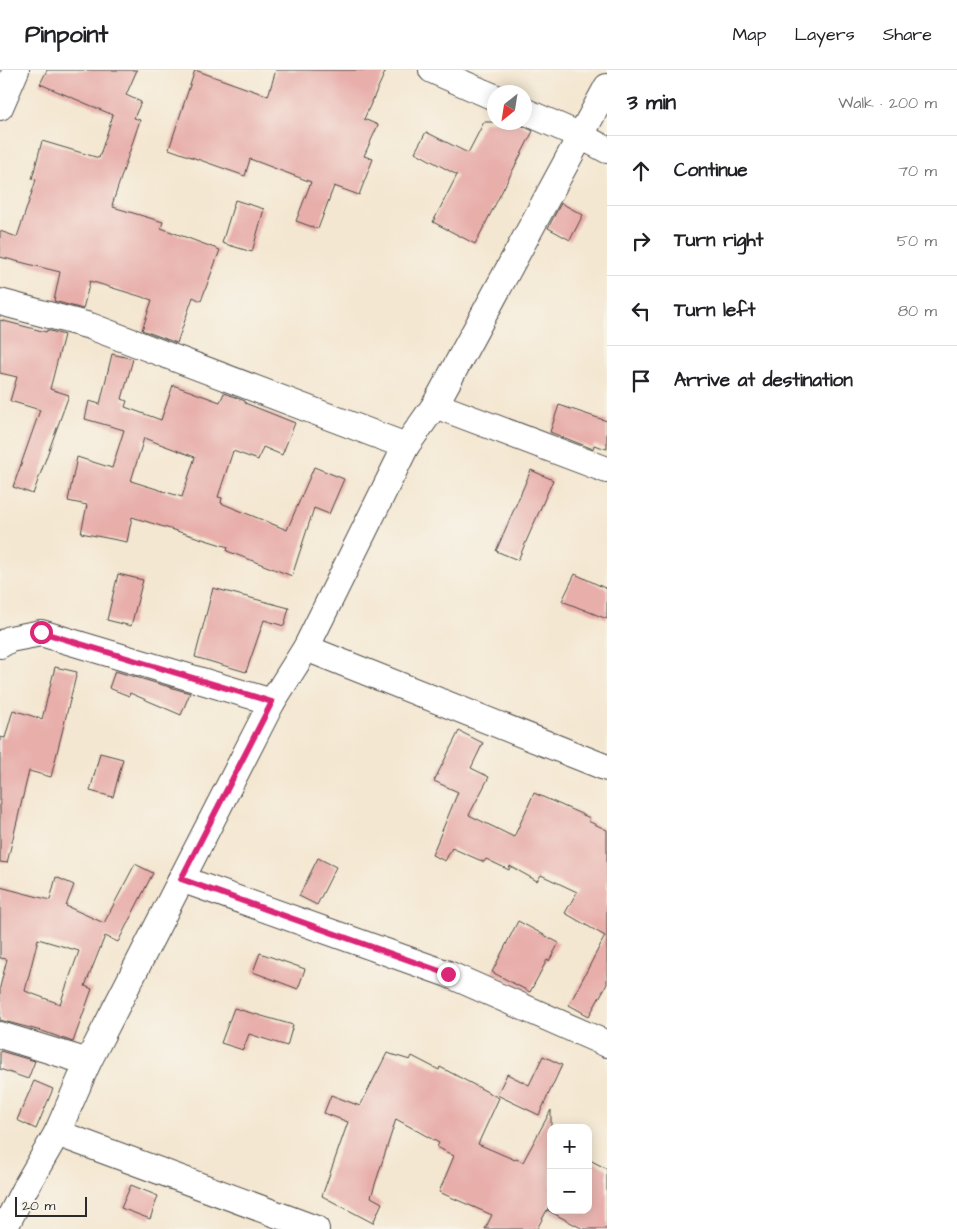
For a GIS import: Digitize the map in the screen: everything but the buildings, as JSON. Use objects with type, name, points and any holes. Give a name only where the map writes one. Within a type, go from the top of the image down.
[{"type":"street","points":[[0,108],[16,70]]},
{"type":"street","points":[[432,70],[487,94]]},
{"type":"street","points":[[4,1229],[24,1190],[58,1133],[88,1062],[272,702],[306,648],[406,446],[435,405],[607,87]]},
{"type":"street","points":[[532,115],[581,136],[607,150]]},
{"type":"street","points":[[0,302],[90,326],[406,446]]},
{"type":"street","points":[[435,405],[607,470]]},
{"type":"street","points":[[0,645],[10,639],[41,632],[272,702]]},
{"type":"street","points":[[306,648],[607,768]]},
{"type":"street","points":[[181,879],[448,974],[607,1044]]},
{"type":"street","points":[[0,1035],[88,1062]]},
{"type":"street","points":[[58,1133],[316,1229]]},
{"type":"route","points":[[41,632],[272,702],[181,879],[448,974]]}]
